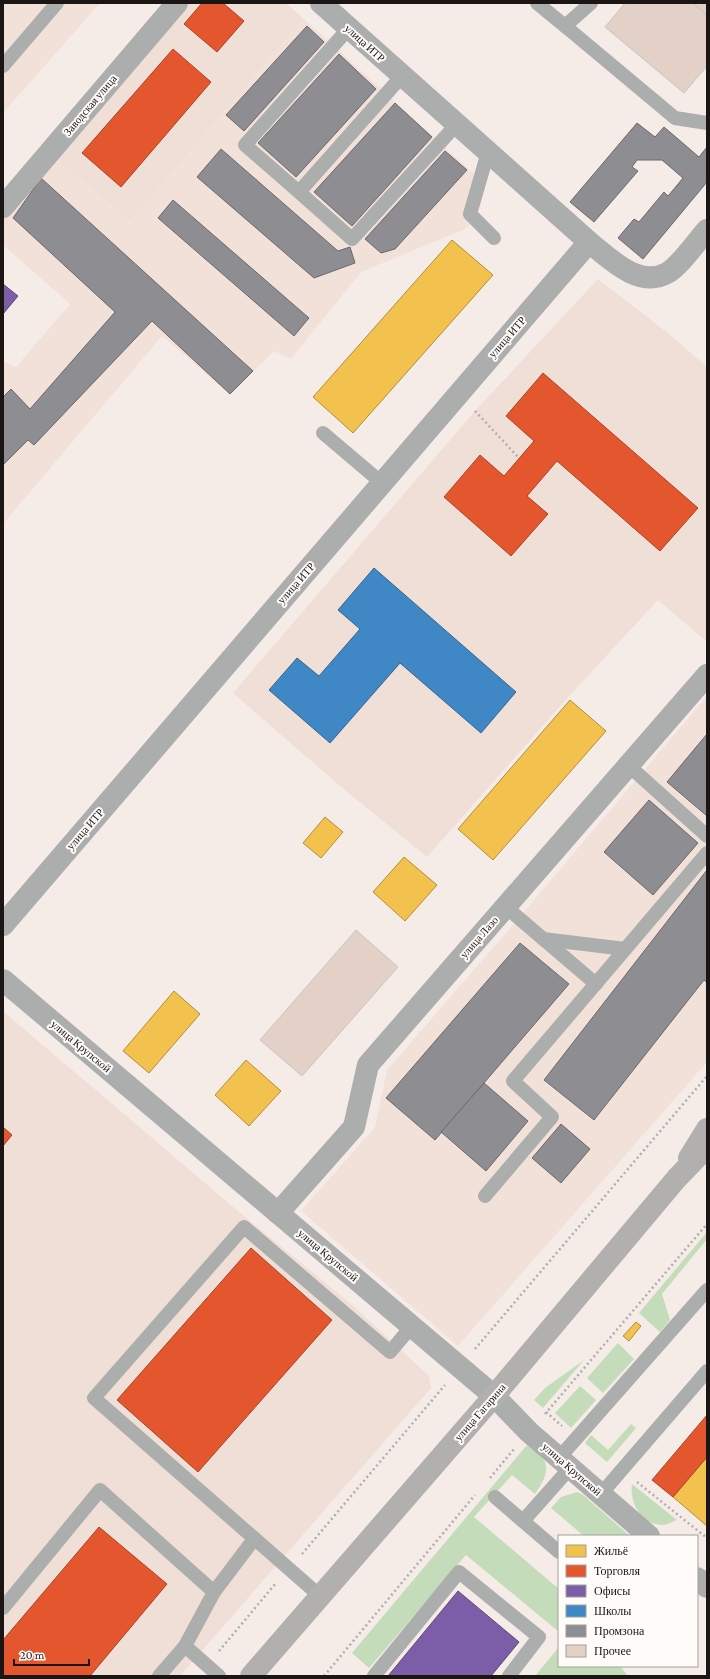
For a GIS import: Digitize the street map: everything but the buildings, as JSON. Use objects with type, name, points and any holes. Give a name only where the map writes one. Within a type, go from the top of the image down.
[{"type":"main road","points":[[677,1178],[707,1129]]},
{"type":"main road","name":"улица Гагарина","points":[[251,1676],[494,1396],[677,1178],[707,1147]]},
{"type":"main road","points":[[677,1178],[707,1162]]},
{"type":"street","name":"Заводская улица","points":[[3,207],[177,3]]},
{"type":"street","name":"улица ИТР","points":[[321,3],[589,242],[628,271],[648,279],[667,273],[707,230]]},
{"type":"street","name":"улица ИТР","points":[[3,925],[589,242]]},
{"type":"street","name":"улица Лазо","points":[[278,1213],[354,1126],[368,1065],[707,675]]},
{"type":"street","name":"улица Крупской","points":[[3,980],[494,1396],[529,1432],[647,1535]]},
{"type":"street","points":[[698,1579],[707,1587]]},
{"type":"lane","points":[[3,66],[57,3]]},
{"type":"lane","points":[[537,3],[675,118],[707,123]]},
{"type":"lane","points":[[565,26],[590,3]]},
{"type":"lane","points":[[349,28],[245,145],[352,240],[456,124]]},
{"type":"lane","points":[[299,192],[402,76]]},
{"type":"lane","points":[[488,152],[470,214],[494,238]]},
{"type":"lane","points":[[322,433],[382,483]]},
{"type":"lane","points":[[628,766],[707,836]]},
{"type":"lane","points":[[485,1196],[552,1117],[513,1082],[707,853]]},
{"type":"lane","points":[[506,907],[596,984]]},
{"type":"lane","points":[[543,939],[625,949]]},
{"type":"lane","points":[[320,1596],[94,1398],[244,1227],[390,1352],[412,1326]]},
{"type":"lane","points":[[523,1521],[564,1463],[707,1290]]},
{"type":"lane","points":[[601,1494],[707,1371]]},
{"type":"lane","points":[[3,1608],[100,1490],[214,1592]]},
{"type":"lane","points":[[495,1497],[558,1551]]},
{"type":"lane","points":[[159,1676],[185,1646],[214,1592],[254,1539]]},
{"type":"lane","points":[[374,1676],[459,1572],[539,1637],[509,1676]]},
{"type":"lane","points":[[185,1646],[219,1676]]},
{"type":"path","points":[[458,394],[519,458]]},
{"type":"path","points":[[488,1480],[707,1224]]},
{"type":"path","points":[[324,1676],[477,1493]]},
{"type":"shaded area","points":[[3,3],[100,3],[3,113]]},
{"type":"shaded area","points":[[179,3],[286,3],[304,19],[130,222],[50,154]]},
{"type":"shaded area","points":[[304,19],[484,183],[474,221],[463,230],[361,272],[291,359],[274,351],[230,394],[162,336],[3,524],[3,361],[16,367],[70,304],[3,245],[3,208],[50,154],[130,222]]},
{"type":"shaded area","points":[[598,279],[664,330],[707,367],[707,642],[658,600],[570,695],[427,857],[340,786],[233,693],[475,411]]},
{"type":"shaded area","points":[[707,696],[707,1062],[458,1346],[301,1211],[375,1127],[387,1070],[512,926]]},
{"type":"shaded area","points":[[3,1011],[232,1206],[350,1303],[429,1376],[431,1388],[180,1676],[3,1676]]},
{"type":"green space","points":[[707,1232],[707,1239],[662,1294],[670,1320],[660,1332],[639,1313]]},
{"type":"green space","points":[[618,1343],[634,1359],[603,1393],[587,1378]]},
{"type":"green space","points":[[584,1360],[543,1408],[534,1400],[545,1388]]},
{"type":"green space","points":[[580,1386],[596,1400],[571,1428],[555,1413]]},
{"type":"green space","points":[[631,1424],[636,1428],[607,1462],[585,1443],[591,1435],[608,1450]]},
{"type":"green space","points":[[527,1445],[541,1456],[546,1464],[546,1473],[535,1494],[512,1475],[474,1517],[558,1588],[558,1631],[466,1555],[369,1668],[352,1653]]},
{"type":"green space","points":[[632,1484],[677,1520],[662,1525],[648,1521],[642,1516],[635,1505],[632,1498]]},
{"type":"green space","points":[[577,1492],[582,1494],[629,1535],[583,1535],[551,1508],[561,1497]]},
{"type":"green space","points":[[558,1648],[558,1667],[621,1667],[628,1676],[535,1676]]}]
